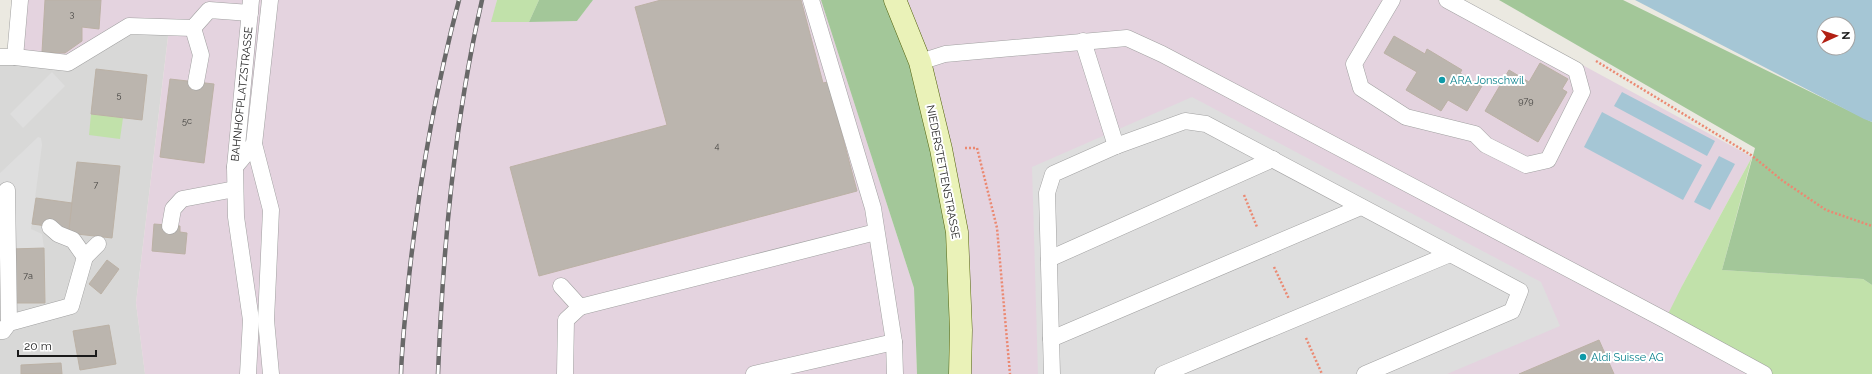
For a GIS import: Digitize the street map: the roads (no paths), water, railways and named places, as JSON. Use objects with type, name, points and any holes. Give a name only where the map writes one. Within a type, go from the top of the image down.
[{"type":"street","name":"NIEDERSTETTENSTRASSE","points":[[894,0],[920,62],[941,149],[957,232],[961,330],[960,374]]},
{"type":"lane","points":[[20,0],[7,57],[68,63],[129,26],[193,28]]},
{"type":"lane","points":[[254,144],[270,0]]},
{"type":"lane","points":[[810,0],[873,208],[894,342],[895,374]]},
{"type":"lane","points":[[1392,0],[1354,64],[1361,88],[1406,117],[1475,134],[1486,145],[1526,165],[1548,160],[1582,92],[1576,70],[1447,0]]},
{"type":"lane","points":[[193,28],[209,10],[251,6]]},
{"type":"lane","name":"BAHNHOFPLATZSTRASSE","points":[[235,167],[251,6]]},
{"type":"lane","points":[[193,28],[201,55],[196,82]]},
{"type":"lane","points":[[920,62],[945,54],[1127,38],[1162,54],[1665,320],[1764,374]]},
{"type":"lane","points":[[1084,41],[1116,146]]},
{"type":"lane","points":[[1052,374],[1047,193],[1053,174],[1116,146],[1185,120],[1206,124],[1520,291],[1512,311],[1365,374]]},
{"type":"lane","name":"BAHNHOFPLATZSTRASSE","points":[[235,167],[254,144]]},
{"type":"lane","name":"BAHNHOFPLATZSTRASSE","points":[[254,144],[271,210],[258,320],[271,374]]},
{"type":"lane","points":[[1049,259],[1272,159]]},
{"type":"lane","points":[[235,167],[236,217],[258,320],[248,374]]},
{"type":"lane","points":[[170,226],[173,209],[182,199],[235,189]]},
{"type":"lane","points":[[8,190],[4,327],[71,306],[85,257],[98,244]]},
{"type":"lane","points":[[1051,339],[1362,207]]},
{"type":"lane","points":[[50,226],[58,234],[73,240],[85,257]]},
{"type":"lane","points":[[565,374],[566,320],[580,307],[876,232]]},
{"type":"lane","points":[[1163,374],[1450,254]]},
{"type":"lane","points":[[561,286],[580,307]]},
{"type":"lane","points":[[754,374],[894,342]]},
{"type":"water","points":[[1635,0],[1872,0],[1872,122],[1864,119]]},
{"type":"water","points":[[1622,92],[1715,141],[1707,156],[1614,106]]},
{"type":"water","points":[[1602,112],[1702,165],[1683,200],[1584,147]]},
{"type":"water","points":[[1719,156],[1735,164],[1710,210],[1694,202]]},
{"type":"railway","points":[[401,374],[409,277],[423,172],[442,69],[459,0]]},
{"type":"railway","points":[[438,374],[443,280],[451,186],[464,93],[482,0]]},
{"type":"place","name":"ARA Jonschwil","points":[[1442,80]]},
{"type":"place","name":"Aldi Suisse AG","points":[[1583,357]]}]
